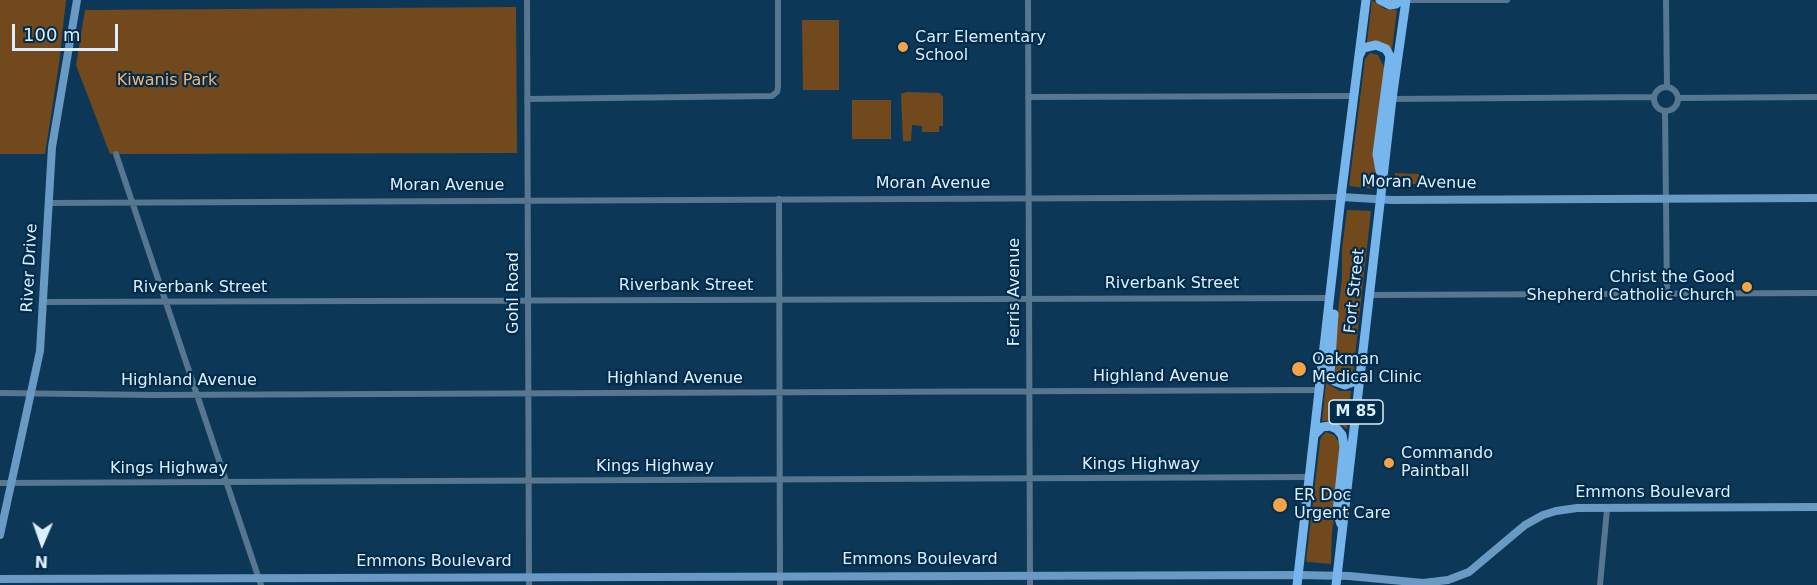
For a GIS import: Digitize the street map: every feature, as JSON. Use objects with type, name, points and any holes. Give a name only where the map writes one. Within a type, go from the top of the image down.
[{"type":"main road","name":"Fort Street","points":[[1298,580],[1341,197],[1366,0]]},
{"type":"main road","points":[[1380,0],[1390,5],[1400,0]]},
{"type":"main road","name":"Fort Street","points":[[1356,383],[1361,373],[1392,99],[1406,0]]},
{"type":"main road","points":[[1358,58],[1363,48],[1370,45],[1386,49],[1390,56],[1377,154],[1383,182]]},
{"type":"main road","points":[[1331,286],[1335,301],[1330,374],[1334,381],[1340,384],[1356,383]]},
{"type":"main road","name":"M 85","points":[[1336,580],[1356,383]]},
{"type":"main road","points":[[1314,435],[1322,427],[1330,426],[1342,435],[1344,446],[1337,512],[1342,530]]},
{"type":"street","name":"River Drive","points":[[0,535],[40,351],[52,147],[77,0]]},
{"type":"street","name":"Gohl Road","points":[[527,0],[529,581]]},
{"type":"street","points":[[527,99],[769,97],[776,94],[778,87],[778,0]]},
{"type":"street","name":"Ferris Avenue","points":[[1028,0],[1030,585]]},
{"type":"street","points":[[1406,0],[1507,0]]},
{"type":"street","points":[[1666,0],[1667,87]]},
{"type":"street","points":[[1667,87],[1676,92],[1678,98],[1672,109],[1665,111],[1656,105],[1654,97],[1659,89],[1667,87]]},
{"type":"street","points":[[1028,97],[1353,96]]},
{"type":"street","points":[[1392,99],[1654,97]]},
{"type":"street","points":[[1678,98],[1817,97]]},
{"type":"street","points":[[1665,111],[1667,294]]},
{"type":"street","points":[[116,154],[260,582]]},
{"type":"street","name":"Moran Avenue","points":[[48,203],[1341,197],[1381,199],[1817,198]]},
{"type":"street","points":[[779,199],[780,580]]},
{"type":"street","points":[[1370,295],[1817,293]]},
{"type":"street","name":"Riverbank Street","points":[[43,302],[1330,298]]},
{"type":"street","name":"Highland Avenue","points":[[0,393],[1320,390]]},
{"type":"street","name":"Kings Highway","points":[[0,483],[1309,477]]},
{"type":"street","name":"Emmons Boulevard","points":[[0,579],[163,582],[529,581],[780,580],[1030,575],[1423,583],[1448,580],[1469,572],[1525,525],[1543,515],[1569,509],[1817,507]]},
{"type":"street","points":[[1600,585],[1607,509]]},
{"type":"green space","points":[[0,0],[66,0],[45,154],[0,154]]},
{"type":"green space","points":[[1372,0],[1385,9],[1397,10],[1392,50],[1375,41],[1367,42]]},
{"type":"green space","name":"Kiwanis Park","points":[[516,7],[517,153],[110,154],[76,65],[85,10]]},
{"type":"green space","points":[[802,20],[839,20],[839,90],[803,90]]},
{"type":"green space","points":[[1370,53],[1378,55],[1385,69],[1375,154],[1374,189],[1349,186],[1365,59]]},
{"type":"green space","points":[[907,92],[940,93],[943,97],[943,126],[939,126],[939,132],[922,132],[922,126],[912,125],[911,141],[903,141],[901,94]]},
{"type":"green space","points":[[852,100],[891,100],[891,139],[852,139]]},
{"type":"green space","points":[[1395,173],[1419,174],[1418,184],[1394,184]]},
{"type":"green space","points":[[1347,210],[1371,211],[1353,374],[1345,380],[1336,374],[1332,359],[1342,279],[1342,249]]},
{"type":"green space","points":[[1326,383],[1340,391],[1351,391],[1347,429],[1334,421],[1322,421]]},
{"type":"green space","points":[[1326,432],[1334,435],[1340,444],[1341,452],[1331,564],[1306,561],[1320,442]]},
{"type":"place","name":"Carr Elementary School","points":[[903,47]]},
{"type":"place","name":"Christ the Good Shepherd Catholic Church","points":[[1747,287]]},
{"type":"place","name":"Oakman Medical Clinic","points":[[1299,369]]},
{"type":"place","name":"Commando Paintball","points":[[1389,463]]},
{"type":"place","name":"ER Doc Urgent Care","points":[[1280,505]]}]
